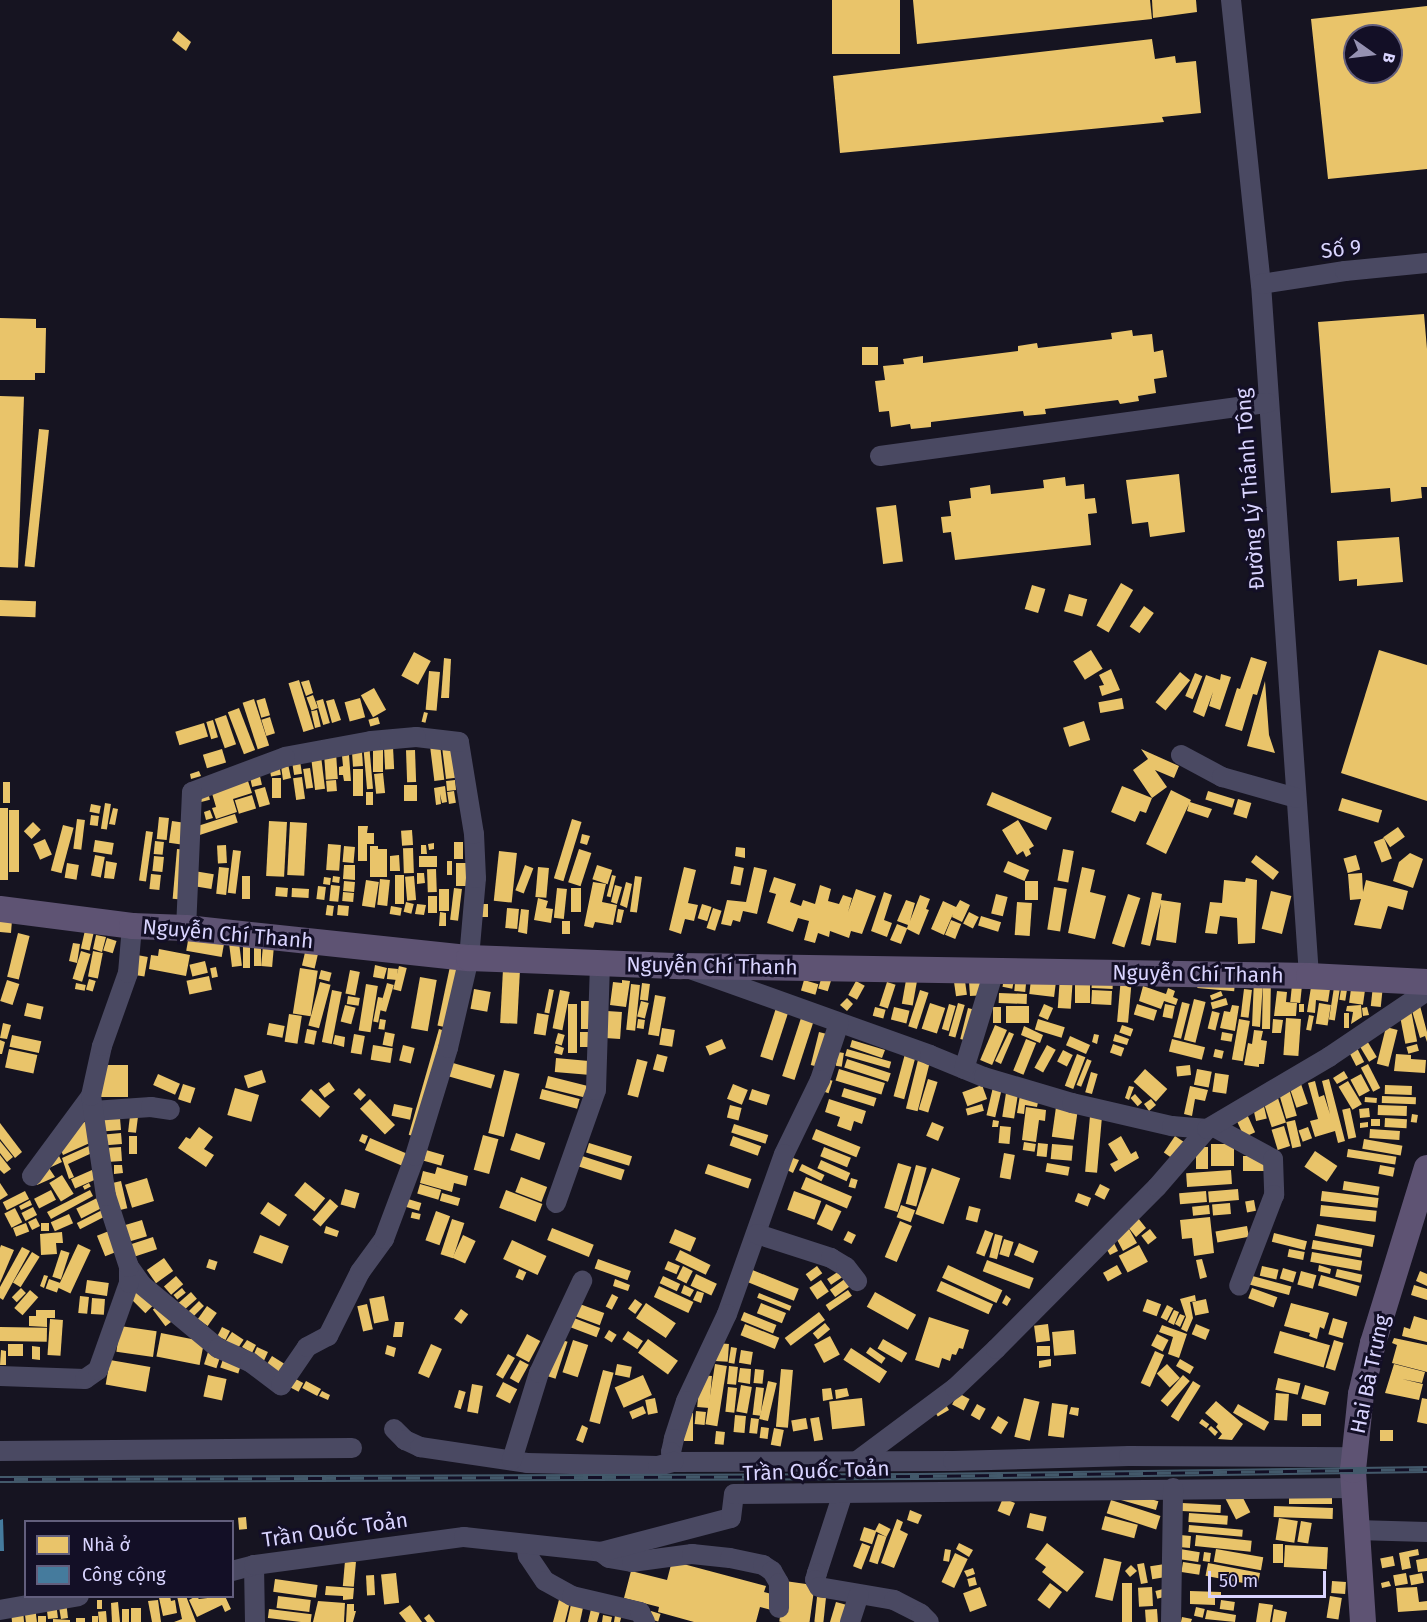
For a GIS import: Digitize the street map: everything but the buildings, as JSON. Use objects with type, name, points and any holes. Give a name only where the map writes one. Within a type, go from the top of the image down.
[{"type":"main road","name":"Nguyễn Chí Thanh","points":[[0,909],[132,926],[186,928],[469,958],[681,966],[1309,976],[1427,982]]},
{"type":"main road","name":"Hai Bà Trưng","points":[[1363,1622],[1353,1457],[1361,1394],[1373,1343],[1427,1168]]},
{"type":"street","name":"Đường Lý Thánh Tông","points":[[1231,0],[1261,284],[1267,403],[1309,976]]},
{"type":"street","name":"Số 9","points":[[1261,284],[1345,271],[1427,263]]},
{"type":"street","points":[[880,456],[1267,403]]},
{"type":"street","points":[[132,926],[128,973],[102,1046],[92,1104],[106,1196],[129,1267],[142,1285],[218,1348],[250,1362],[281,1385],[307,1347],[328,1336],[360,1272],[384,1239],[415,1156],[441,1070],[469,958],[476,878],[474,834],[459,742],[416,737],[371,741],[285,757],[192,792],[186,928]]},
{"type":"street","points":[[1181,755],[1222,777],[1296,798]]},
{"type":"street","points":[[556,1203],[596,1090],[600,963]]},
{"type":"street","points":[[681,966],[964,1069],[1072,1103],[1172,1126],[1211,1128],[1273,1159],[1274,1195],[1239,1286]]},
{"type":"street","points":[[964,1069],[994,971]]},
{"type":"street","points":[[857,1461],[955,1389],[1157,1187],[1211,1128],[1273,1088],[1329,1057],[1427,991]]},
{"type":"street","points":[[673,1462],[671,1452],[686,1401],[727,1314],[784,1155],[820,1080],[839,1023]]},
{"type":"street","points":[[92,1104],[170,1110]]},
{"type":"street","points":[[32,1176],[92,1104]]},
{"type":"street","points":[[757,1234],[831,1258],[846,1267],[856,1281]]},
{"type":"street","points":[[0,1376],[85,1379],[98,1370],[129,1283],[129,1267]]},
{"type":"street","points":[[512,1460],[539,1372],[582,1281]]},
{"type":"street","points":[[394,1429],[405,1440],[420,1447],[512,1460],[658,1466],[673,1462],[1129,1456],[1353,1457]]},
{"type":"street","points":[[0,1451],[352,1448]]},
{"type":"street","points":[[1171,1622],[1173,1488]]},
{"type":"street","name":"Trần Quốc Toản","points":[[234,1570],[254,1565],[464,1537],[601,1552],[731,1518],[734,1494],[1354,1488]]},
{"type":"street","points":[[843,1493],[815,1580],[819,1587],[894,1600],[921,1614],[929,1622]]},
{"type":"street","points":[[1356,1530],[1427,1532]]},
{"type":"street","points":[[526,1544],[528,1556],[545,1581],[572,1596],[640,1612],[645,1622]]},
{"type":"street","points":[[601,1552],[609,1557],[632,1562],[692,1554],[730,1558],[763,1565],[772,1571],[779,1583],[780,1608]]},
{"type":"street","points":[[254,1565],[255,1622]]},
{"type":"street","points":[[850,1622],[859,1595]]},
{"type":"street","points":[[0,1611],[68,1598]]},
{"type":"railway","points":[[0,1479],[919,1476],[1427,1469]]}]
